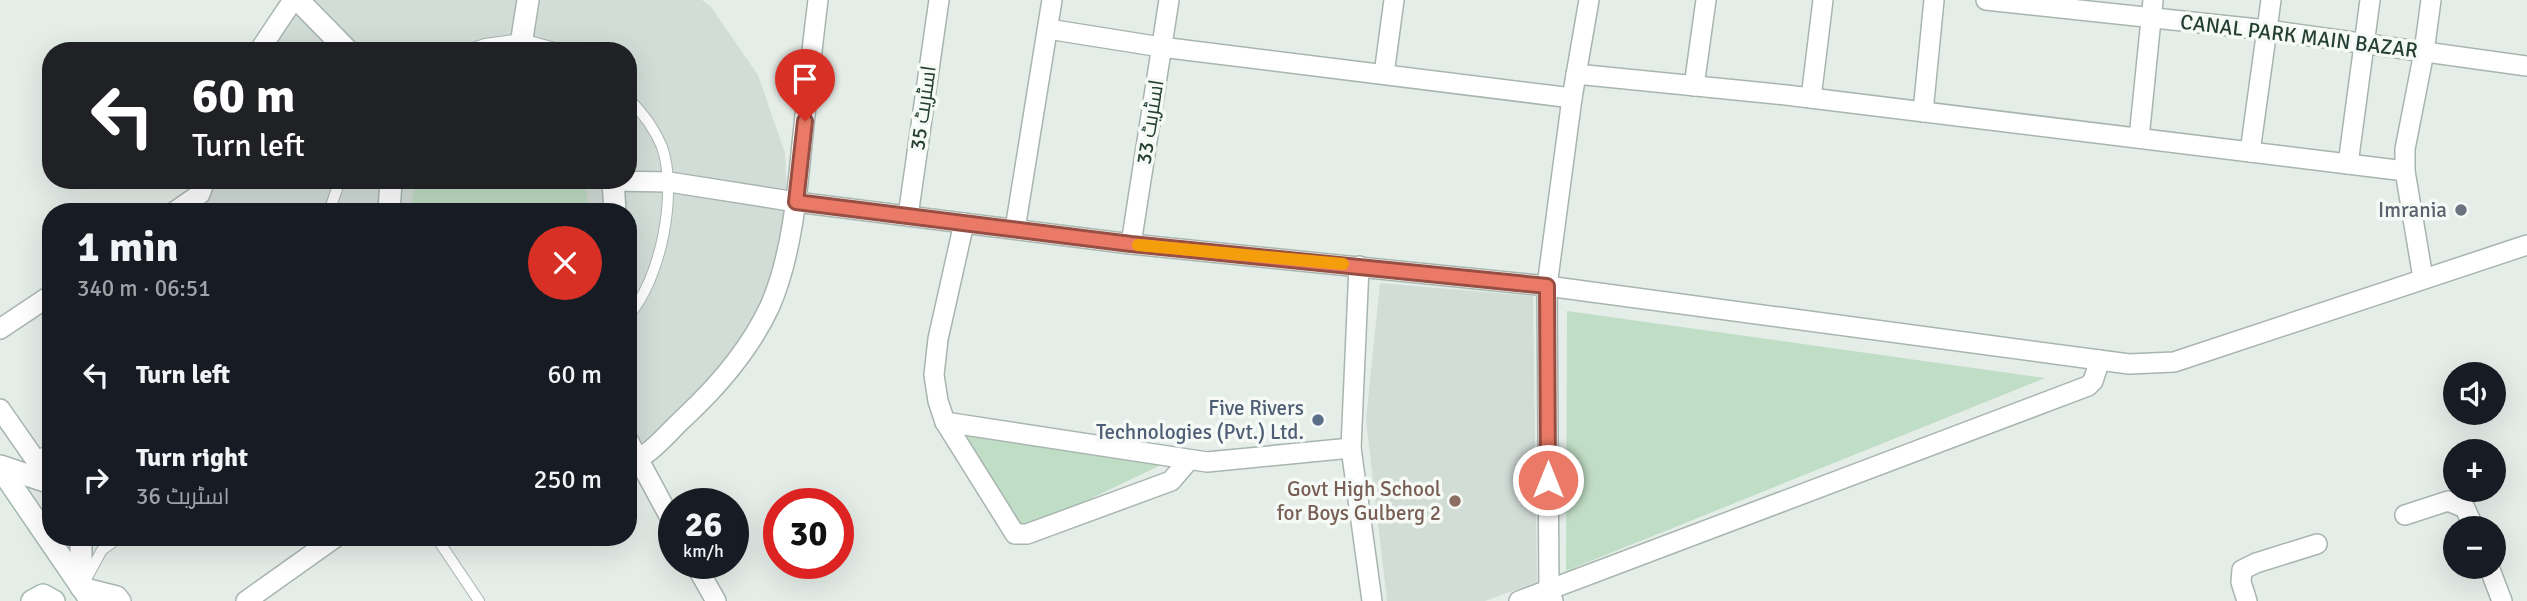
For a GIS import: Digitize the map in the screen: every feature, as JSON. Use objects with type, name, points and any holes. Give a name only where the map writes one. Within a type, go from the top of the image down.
[{"type":"street","points":[[265,42],[295,0],[339,42]]},
{"type":"street","points":[[521,42],[528,0]]},
{"type":"street","points":[[637,457],[699,403],[732,368],[770,306],[782,267],[796,202],[818,0]]},
{"type":"street","name":"اسٹریٹ 35","points":[[908,216],[939,0]]},
{"type":"street","points":[[1015,229],[1052,0]]},
{"type":"street","name":"اسٹریٹ 33","points":[[1131,244],[1169,0]]},
{"type":"street","points":[[1384,74],[1394,0]]},
{"type":"street","points":[[1551,596],[1547,286],[1572,98],[1589,0]]},
{"type":"street","points":[[1694,86],[1706,0]]},
{"type":"street","points":[[1811,98],[1823,0]]},
{"type":"street","points":[[1923,112],[1934,0]]},
{"type":"street","name":"CANAL PARK MAIN BAZAR","points":[[1986,0],[2151,9],[2267,30],[2527,66]]},
{"type":"street","points":[[2250,152],[2271,0]]},
{"type":"street","points":[[2348,164],[2370,0]]},
{"type":"street","points":[[2423,278],[2405,171],[2405,149],[2431,0]]},
{"type":"street","points":[[2139,138],[2151,9]]},
{"type":"street","points":[[1048,29],[1161,47],[1572,98]]},
{"type":"street","points":[[1576,74],[1811,98],[2405,171]]},
{"type":"street","points":[[637,181],[669,182],[796,202],[1131,244],[1547,286],[2129,364],[2174,362],[2527,245]]},
{"type":"street","points":[[187,203],[200,194],[202,189]]},
{"type":"street","points":[[964,223],[938,339],[934,375],[938,401],[945,422],[1015,534],[1027,534],[1171,481],[1189,460]]},
{"type":"street","points":[[1359,266],[1352,448],[1373,601]]},
{"type":"street","points":[[0,329],[42,301]]},
{"type":"street","points":[[1519,601],[1551,596],[2088,386],[2093,382],[2100,360]]},
{"type":"street","points":[[0,409],[42,453]]},
{"type":"street","points":[[945,422],[1189,460],[1221,462],[1352,448]]},
{"type":"street","points":[[0,467],[42,479]]},
{"type":"street","points":[[0,467],[42,529]]},
{"type":"street","points":[[637,467],[658,500]]},
{"type":"street","points":[[2405,515],[2448,501],[2465,508],[2469,516]]},
{"type":"street","points":[[2247,601],[2241,582],[2242,570],[2317,544]]},
{"type":"street","points":[[53,546],[86,594]]},
{"type":"street","points":[[82,546],[86,594]]},
{"type":"street","points":[[246,601],[323,546]]},
{"type":"street","points":[[704,579],[716,601]]},
{"type":"street","points":[[2494,579],[2502,601]]},
{"type":"street","points":[[86,594],[117,596],[121,601]]},
{"type":"street","points":[[32,601],[43,595],[54,601]]},
{"type":"lane","points":[[637,107],[649,120],[662,148],[669,182],[666,227],[654,270],[637,300]]},
{"type":"lane","points":[[86,594],[102,550],[108,546]]},
{"type":"lane","points":[[442,546],[479,601]]},
{"type":"shaded area","points":[[297,0],[702,0],[711,7],[758,75],[785,153],[789,236],[770,316],[729,388],[669,446],[637,463],[637,203],[208,203],[207,189],[637,189],[637,42],[262,42]]},
{"type":"shaded area","name":"Govt High School for Boys Gulberg 2","points":[[1380,283],[1533,296],[1537,582],[1485,601],[1387,601],[1366,420]]},
{"type":"green space","points":[[415,189],[585,189],[587,203],[412,203]]},
{"type":"green space","points":[[1567,311],[2045,378],[1566,571]]},
{"type":"green space","points":[[964,431],[1161,465],[1031,527],[1019,528]]},
{"type":"slow traffic","points":[[1138,245],[1343,264]]},
{"type":"place","name":"Imrania","points":[[2461,210]]},
{"type":"place","name":"Five Rivers Technologies (Pvt.) Ltd.","points":[[1318,420]]},
{"type":"place","name":"Govt High School for Boys Gulberg 2","points":[[1455,501]]},
{"type":"route","points":[[805,121],[796,202],[1131,244],[1547,286],[1548,480]]}]
